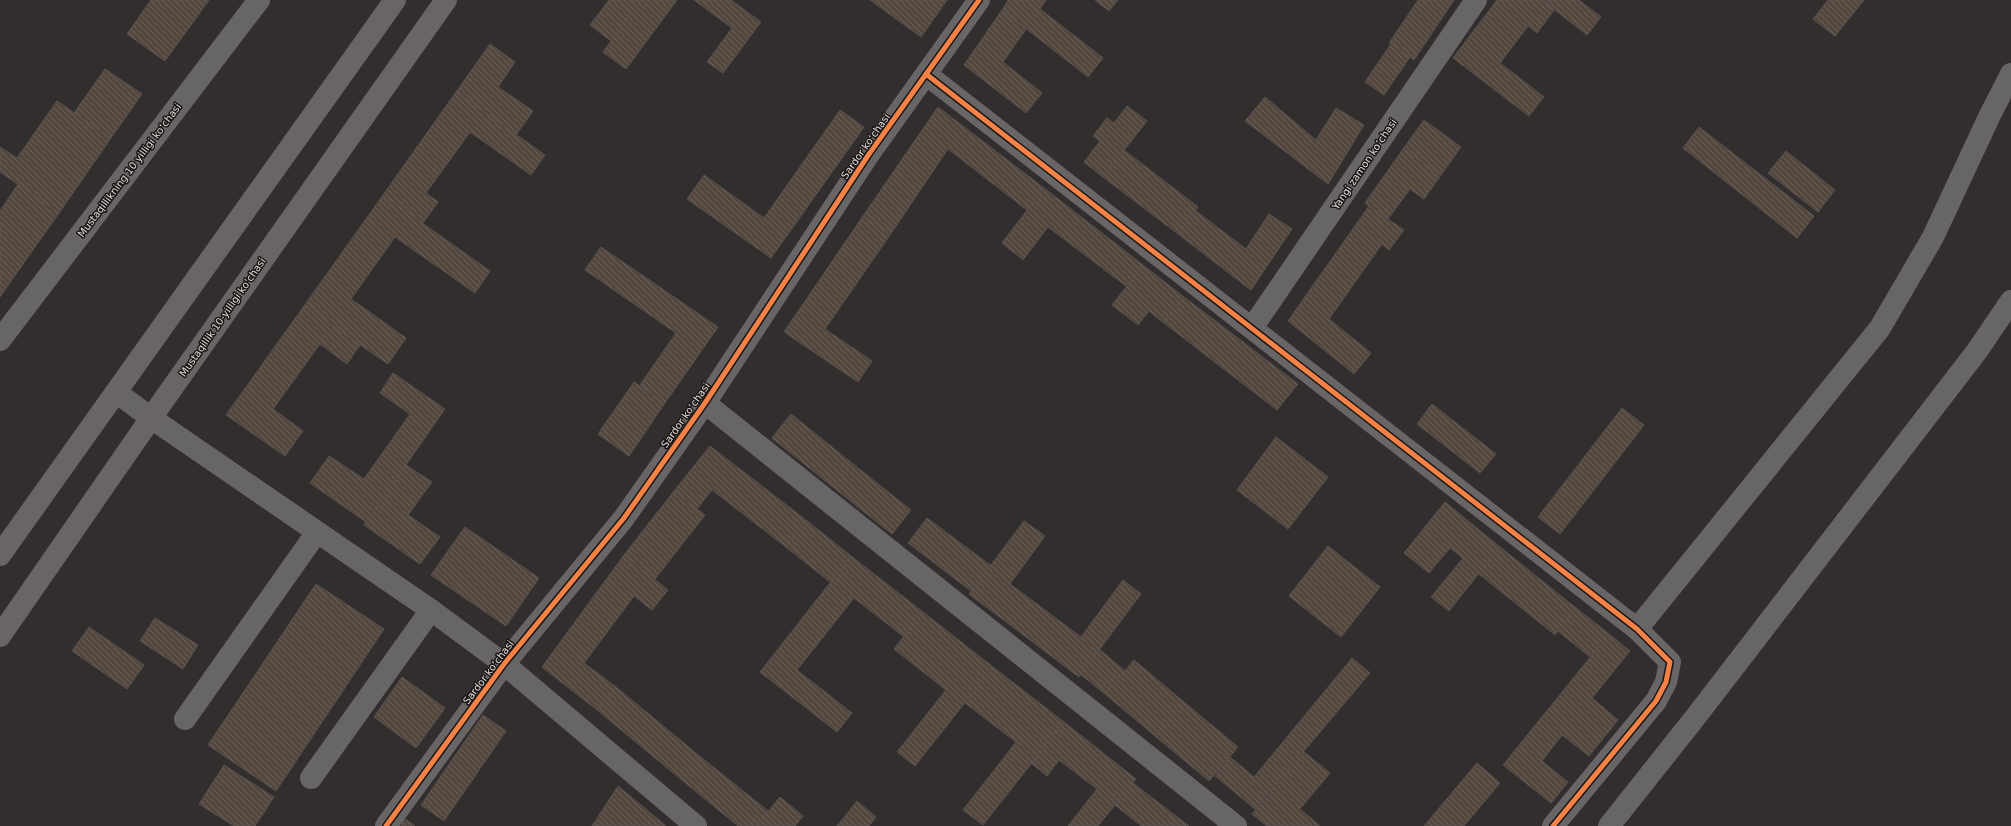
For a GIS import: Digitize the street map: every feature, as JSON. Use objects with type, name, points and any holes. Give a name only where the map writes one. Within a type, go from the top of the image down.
[{"type":"main road","points":[[0,555],[395,0]]},
{"type":"main road","name":"Mustaqillik 10-yilligi ko'chasi","points":[[0,636],[151,418],[446,0]]},
{"type":"street","name":"Mustaqillikning 10 yilligi koʻchasi","points":[[0,340],[259,0]]},
{"type":"street","name":"Sardor koʻchasi","points":[[386,826],[504,664],[624,518],[705,404],[869,154],[979,0]]},
{"type":"street","name":"Yangi zamon koʻchasi","points":[[1252,328],[1476,0]]},
{"type":"street","points":[[926,74],[1637,629],[1670,662],[1666,682],[1656,701],[1553,826]]},
{"type":"street","points":[[1637,629],[1880,328],[1933,237],[1990,115],[2011,74]]},
{"type":"street","points":[[1609,826],[1699,712],[1977,351],[2011,301]]},
{"type":"street","points":[[116,392],[151,418],[431,610],[504,664],[696,826]]},
{"type":"street","points":[[705,404],[1236,826]]},
{"type":"street","points":[[185,719],[317,532]]},
{"type":"street","points":[[311,778],[431,610]]},
{"type":"building","points":[[151,0],[209,0],[165,61],[127,34]]},
{"type":"building","points":[[609,0],[641,0],[611,41],[590,25]]},
{"type":"building","points":[[641,0],[677,0],[626,69],[603,52]]},
{"type":"building","points":[[694,0],[731,0],[761,22],[723,73],[707,62],[732,28]]},
{"type":"building","points":[[870,0],[947,0],[921,37]]},
{"type":"building","points":[[1008,0],[1046,0],[1040,9],[1103,58],[1088,77],[1002,10]]},
{"type":"building","points":[[1095,0],[1118,0],[1109,11]]},
{"type":"building","points":[[1418,0],[1454,0],[1414,60],[1389,43]]},
{"type":"building","points":[[1497,0],[1542,0],[1554,10],[1537,33],[1528,26],[1500,63],[1544,97],[1529,116],[1453,58]]},
{"type":"building","points":[[1542,0],[1579,0],[1601,17],[1587,35]]},
{"type":"building","points":[[1828,0],[1864,0],[1835,36],[1813,19]]},
{"type":"building","points":[[1002,10],[1026,29],[1003,62],[1042,93],[1026,113],[964,65]]},
{"type":"building","points":[[490,44],[515,62],[498,87],[533,111],[516,135],[456,92]]},
{"type":"building","points":[[1391,44],[1410,57],[1384,95],[1365,82]]},
{"type":"building","points":[[105,69],[142,94],[111,138],[74,113]]},
{"type":"building","points":[[456,92],[545,155],[531,175],[470,132],[426,193],[438,202],[423,223],[383,195]]},
{"type":"building","points":[[1265,97],[1316,140],[1336,108],[1364,125],[1328,184],[1245,121]]},
{"type":"building","points":[[57,101],[111,138],[59,213],[0,172],[0,147],[17,158]]},
{"type":"building","points":[[1127,106],[1147,121],[1103,177],[1084,162],[1100,141],[1093,136],[1107,118],[1114,123]]},
{"type":"building","points":[[938,107],[1044,188],[1027,210],[948,149],[890,235],[863,216]]},
{"type":"building","points":[[840,110],[864,127],[771,258],[687,199],[704,175],[764,218]]},
{"type":"building","points":[[1424,120],[1461,147],[1441,175],[1403,149]]},
{"type":"building","points":[[1699,127],[1814,216],[1797,238],[1683,148]]},
{"type":"building","points":[[1403,149],[1441,175],[1424,199],[1410,189],[1388,219],[1365,203]]},
{"type":"building","points":[[1124,150],[1198,207],[1178,234],[1103,177]]},
{"type":"building","points":[[1786,151],[1835,190],[1818,212],[1768,173]]},
{"type":"building","points":[[18,184],[59,213],[9,284],[0,278],[0,211]]},
{"type":"building","points":[[1044,188],[1143,265],[1126,286],[1048,227],[1023,260],[1002,243]]},
{"type":"building","points":[[383,195],[490,271],[475,293],[395,237],[351,299],[406,338],[388,364],[304,306]]},
{"type":"building","points":[[1369,206],[1404,230],[1389,250],[1382,244],[1329,319],[1371,353],[1354,374],[1288,321]]},
{"type":"building","points":[[1196,211],[1246,249],[1269,214],[1292,229],[1251,290],[1178,234]]},
{"type":"building","points":[[863,216],[890,235],[825,329],[872,361],[858,382],[784,332]]},
{"type":"building","points":[[601,247],[718,327],[665,403],[640,385],[676,333],[585,270]]},
{"type":"building","points":[[1143,265],[1184,297],[1164,323],[1149,311],[1138,325],[1112,305]]},
{"type":"building","points":[[0,278],[9,284],[0,297]]},
{"type":"building","points":[[1184,297],[1298,384],[1277,410],[1164,323]]},
{"type":"building","points":[[304,306],[360,345],[347,364],[320,344],[273,409],[303,431],[285,456],[226,415]]},
{"type":"building","points":[[393,373],[445,409],[366,522],[310,483],[329,456],[364,479],[410,414],[380,393]]},
{"type":"building","points":[[634,382],[665,403],[629,456],[598,434]]},
{"type":"building","points":[[1432,404],[1496,454],[1480,473],[1417,424]]},
{"type":"building","points":[[1622,408],[1644,425],[1560,534],[1538,517]]},
{"type":"building","points":[[791,414],[853,464],[834,488],[772,438]]},
{"type":"building","points":[[1276,437],[1328,477],[1288,529],[1237,490]]},
{"type":"building","points":[[710,446],[806,520],[786,547],[712,490],[697,509],[674,491]]},
{"type":"building","points":[[853,464],[911,510],[892,534],[834,488]]},
{"type":"building","points":[[406,465],[432,482],[408,515],[440,537],[420,564],[364,525]]},
{"type":"building","points":[[674,491],[705,515],[655,579],[624,555]]},
{"type":"building","points":[[1445,502],[1500,547],[1449,611],[1431,597],[1463,558],[1450,548],[1429,573],[1404,553]]},
{"type":"building","points":[[927,518],[990,565],[971,591],[908,543]]},
{"type":"building","points":[[806,520],[851,556],[830,582],[786,547]]},
{"type":"building","points":[[1024,521],[1045,536],[1010,584],[1081,637],[1123,580],[1141,594],[1079,677],[969,594]]},
{"type":"building","points":[[465,527],[539,578],[506,626],[431,575]]},
{"type":"building","points":[[1328,546],[1380,587],[1341,637],[1289,596]]},
{"type":"building","points":[[1500,547],[1576,608],[1555,635],[1479,574]]},
{"type":"building","points":[[624,555],[668,590],[652,610],[634,596],[584,663],[616,687],[597,710],[542,667]]},
{"type":"building","points":[[851,556],[923,612],[904,637],[854,598],[797,670],[852,713],[837,732],[760,672]]},
{"type":"building","points":[[316,584],[384,629],[276,791],[208,745]]},
{"type":"building","points":[[1576,608],[1609,634],[1590,657],[1558,631]]},
{"type":"building","points":[[923,612],[993,667],[915,766],[897,752],[946,690],[894,649]]},
{"type":"building","points":[[155,618],[198,645],[183,669],[140,641]]},
{"type":"building","points":[[89,627],[144,665],[127,689],[72,651]]},
{"type":"building","points":[[1609,634],[1630,651],[1592,698],[1618,720],[1589,756],[1562,735],[1542,761],[1568,782],[1551,803],[1503,765]]},
{"type":"building","points":[[1099,649],[1125,671],[1105,694],[1080,674]]},
{"type":"building","points":[[1352,658],[1370,673],[1255,809],[1215,776],[1230,757],[1254,777]]},
{"type":"building","points":[[1134,660],[1184,702],[1155,736],[1105,694]]},
{"type":"building","points":[[993,667],[1064,722],[983,825],[963,810],[1016,742],[965,703]]},
{"type":"building","points":[[402,677],[445,708],[416,748],[374,717]]},
{"type":"building","points":[[616,687],[702,758],[683,781],[597,710]]},
{"type":"building","points":[[1184,702],[1238,747],[1209,781],[1155,736]]},
{"type":"building","points":[[483,715],[506,731],[444,821],[421,805]]},
{"type":"building","points":[[1064,722],[1136,779],[1098,826],[1068,826],[1097,789],[1059,760],[1047,776],[1031,763]]},
{"type":"building","points":[[1304,752],[1330,773],[1300,809],[1320,826],[1267,826],[1252,814]]},
{"type":"building","points":[[702,758],[768,811],[756,826],[738,826],[683,781]]},
{"type":"building","points":[[1477,763],[1500,783],[1464,826],[1424,826]]},
{"type":"building","points":[[224,765],[274,797],[255,826],[234,826],[199,804]]},
{"type":"building","points":[[1133,783],[1189,826],[1141,826],[1115,805]]},
{"type":"building","points":[[618,786],[641,805],[666,826],[592,826]]},
{"type":"building","points":[[780,797],[803,816],[795,826],[756,826]]},
{"type":"building","points":[[857,801],[876,817],[869,826],[837,826]]},
{"type":"building","points":[[405,819],[415,826],[401,826]]},
{"type":"cycle path","points":[[386,826],[504,664],[624,518],[705,403],[869,154],[979,0]]},
{"type":"cycle path","points":[[926,74],[1637,629],[1670,662],[1666,682],[1656,701],[1553,826]]}]
